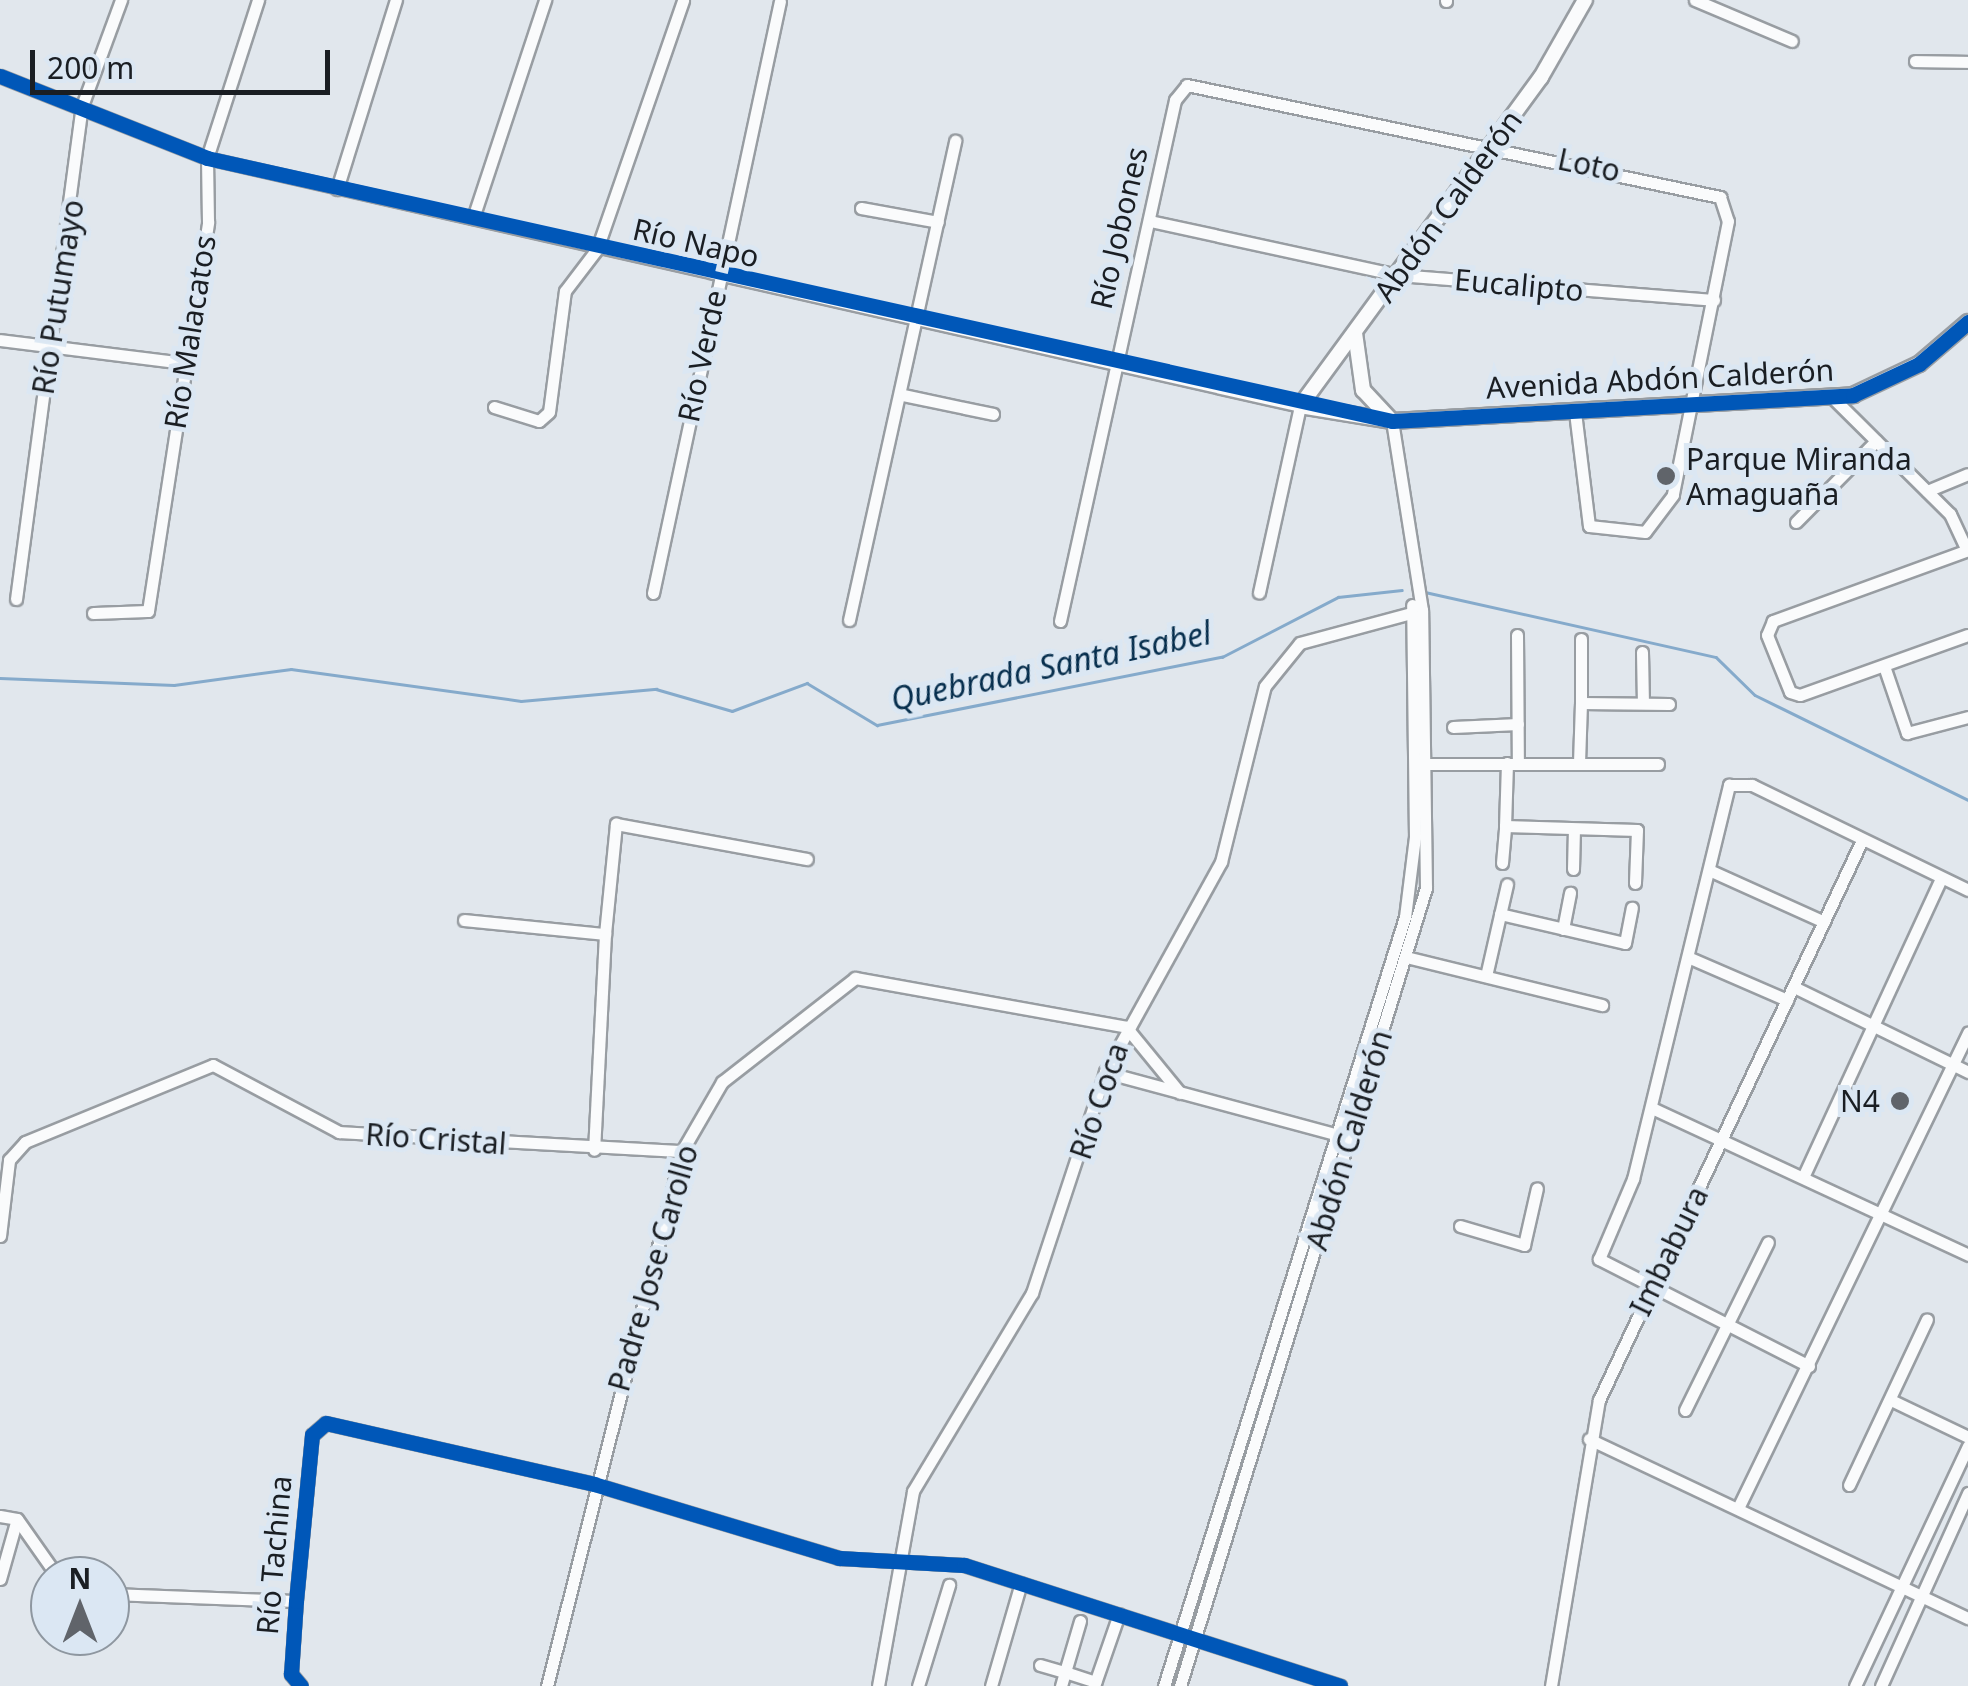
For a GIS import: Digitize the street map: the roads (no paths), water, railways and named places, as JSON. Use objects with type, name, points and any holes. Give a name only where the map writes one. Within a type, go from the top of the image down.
[{"type":"street","name":"Río Putumayo","points":[[16,599],[82,106],[121,0]]},
{"type":"street","name":"Río Malacatos","points":[[94,612],[141,618],[148,611],[208,222],[207,158],[258,0]]},
{"type":"street","points":[[336,189],[396,0]]},
{"type":"street","points":[[472,218],[545,0]]},
{"type":"street","points":[[494,406],[546,417],[565,291],[597,250],[683,0]]},
{"type":"street","name":"Abdón Calderón","points":[[1300,406],[1492,144],[1586,0]]},
{"type":"street","points":[[1695,0],[1792,41]]},
{"type":"street","name":"Río Verde","points":[[653,593],[780,1]]},
{"type":"street","points":[[1915,61],[1968,62]]},
{"type":"street","name":"Río Napo","points":[[0,76],[207,158],[718,278],[921,319],[1300,406],[1392,421]]},
{"type":"street","name":"Loto","points":[[1187,85],[1492,144],[1720,197],[1728,221],[1714,300],[1663,518],[1624,536],[1589,526],[1583,512],[1575,412]]},
{"type":"street","name":"Río Jobones","points":[[1060,621],[1175,100],[1187,85]]},
{"type":"street","points":[[849,620],[921,319],[955,141]]},
{"type":"street","points":[[861,208],[938,222]]},
{"type":"street","name":"Eucalipto","points":[[1150,221],[1397,275],[1714,300]]},
{"type":"street","name":"Avenida Abdón Calderón","points":[[1392,421],[1832,397],[1880,386],[1968,322]]},
{"type":"street","points":[[1355,332],[1363,390],[1392,421]]},
{"type":"street","points":[[0,340],[185,363]]},
{"type":"street","points":[[903,395],[993,414]]},
{"type":"street","points":[[1832,397],[1926,492],[1968,550],[1768,628],[1794,694],[1968,635]]},
{"type":"street","points":[[1259,593],[1300,406]]},
{"type":"street","name":"Abdón Calderón","points":[[1164,1686],[1426,888],[1417,610],[1392,421]]},
{"type":"street","points":[[1796,522],[1876,442]]},
{"type":"street","points":[[1926,492],[1968,474]]},
{"type":"street","name":"Río Coca","points":[[878,1686],[914,1491],[1032,1292],[1105,1072],[1126,1026],[1222,862],[1265,686],[1300,642],[1417,610]]},
{"type":"street","points":[[1502,863],[1518,724],[1517,635]]},
{"type":"street","points":[[1579,763],[1581,640]]},
{"type":"street","points":[[1642,652],[1643,703]]},
{"type":"street","points":[[1884,666],[1906,733],[1968,717]]},
{"type":"street","points":[[1580,702],[1669,704]]},
{"type":"street","points":[[1453,727],[1518,724]]},
{"type":"street","points":[[1420,764],[1658,764]]},
{"type":"street","name":"Abdón Calderón","points":[[1180,1686],[1405,917],[1420,764]]},
{"type":"street","points":[[1809,1366],[1650,1288],[1598,1258],[1652,1108],[1709,870],[1737,781],[1968,890]]},
{"type":"street","points":[[594,1150],[616,824],[808,858]]},
{"type":"street","points":[[1505,826],[1637,830],[1635,884]]},
{"type":"street","points":[[1573,868],[1574,829]]},
{"type":"street","name":"Imbabura","points":[[1551,1686],[1588,1439],[1650,1288],[1862,840]]},
{"type":"street","points":[[1709,870],[1824,922]]},
{"type":"street","points":[[1804,1175],[1941,878]]},
{"type":"street","points":[[1486,976],[1507,884]]},
{"type":"street","points":[[1563,929],[1570,893]]},
{"type":"street","points":[[1500,914],[1625,943],[1632,908]]},
{"type":"street","points":[[464,920],[606,934]]},
{"type":"street","points":[[1406,957],[1602,1004]]},
{"type":"street","points":[[1690,958],[1786,1000]]},
{"type":"street","name":"Padre Jose Carollo","points":[[547,1686],[594,1484],[682,1151],[722,1082],[848,979],[1126,1026]]},
{"type":"street","points":[[1794,987],[1959,1068]]},
{"type":"street","points":[[1126,1026],[1180,1093]]},
{"type":"street","points":[[1739,1506],[1809,1366],[1878,1212],[1959,1068],[1968,1033]]},
{"type":"street","name":"Río Cristal","points":[[0,1236],[9,1160],[25,1142],[213,1065],[339,1132],[594,1150],[682,1151]]},
{"type":"street","points":[[1105,1072],[1342,1136]]},
{"type":"street","points":[[1652,1108],[1725,1136],[1964,1253],[1968,1236]]},
{"type":"street","points":[[1460,1226],[1524,1245],[1537,1188]]},
{"type":"street","points":[[1685,1410],[1768,1242]]},
{"type":"street","points":[[1849,1485],[1893,1401],[1927,1319]]},
{"type":"street","points":[[1893,1401],[1968,1437]]},
{"type":"street","name":"Río Tachina","points":[[301,1686],[291,1674],[317,1425],[594,1484]]},
{"type":"street","points":[[1588,1439],[1739,1506],[1968,1618]]},
{"type":"street","points":[[1855,1686],[1968,1446]]},
{"type":"street","points":[[594,1484],[840,1558],[903,1564],[939,1560],[1340,1686]]},
{"type":"street","points":[[1881,1686],[1968,1493]]},
{"type":"street","points":[[0,1516],[17,1519],[43,1556]]},
{"type":"street","points":[[0,1579],[17,1519]]},
{"type":"street","points":[[991,1686],[1022,1583]]},
{"type":"street","points":[[918,1686],[949,1585]]},
{"type":"street","points":[[130,1595],[296,1601]]},
{"type":"street","points":[[1040,1665],[1095,1684],[1119,1614]]},
{"type":"street","points":[[1061,1686],[1080,1622]]},
{"type":"waterway","name":"Quebrada Santa Isabel","points":[[0,678],[174,685],[291,669],[521,701],[656,689],[732,711],[807,683],[877,725],[1222,657],[1338,597],[1402,590]]},
{"type":"waterway","points":[[1425,592],[1716,657],[1755,695],[1968,800]]},
{"type":"place","name":"Parque Miranda Amaguaña","points":[[1666,476]]},
{"type":"place","name":"N4","points":[[1900,1101]]}]
